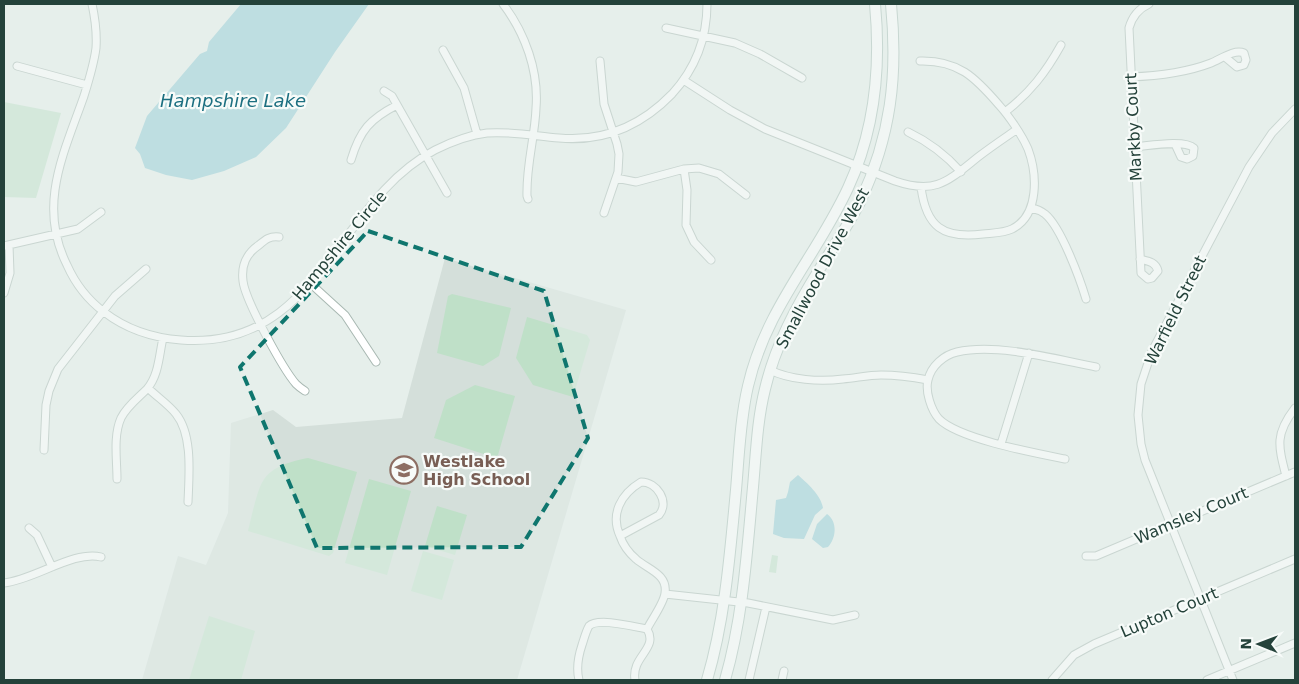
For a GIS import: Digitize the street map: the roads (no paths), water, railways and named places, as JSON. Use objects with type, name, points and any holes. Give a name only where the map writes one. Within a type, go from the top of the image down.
[{"type":"street","name":"Hampshire Circle","points":[[92,4],[96,26],[96,45],[87,85],[54,185],[53,214],[56,234],[69,270],[84,292],[103,311],[129,327],[163,338],[202,340],[220,338],[261,324],[292,302],[310,284],[392,181],[425,155],[451,142],[477,134],[504,132],[579,139],[614,133],[636,123],[653,112],[685,80],[697,57],[704,35],[707,4]]},
{"type":"street","points":[[503,4],[522,35],[531,62],[536,95],[536,108],[527,172],[528,199]]},
{"type":"street","name":"Smallwood Drive West","points":[[707,680],[724,600],[743,411],[748,386],[762,341],[779,305],[848,188],[866,137],[875,95],[878,52],[875,4]]},
{"type":"street","name":"Smallwood Drive West","points":[[725,680],[735,639],[741,602],[748,548],[758,421],[770,370],[779,344],[796,310],[859,203],[872,173],[885,134],[892,96],[895,52],[891,4]]},
{"type":"street","name":"Markby Court","points":[[1140,259],[1129,28],[1131,20],[1136,13],[1149,4]]},
{"type":"street","points":[[666,28],[704,35],[745,47],[802,78]]},
{"type":"street","points":[[1005,112],[1038,82],[1061,45]]},
{"type":"street","points":[[443,50],[464,88],[477,134]]},
{"type":"street","points":[[1130,77],[1169,74],[1189,70],[1225,57]]},
{"type":"street","points":[[600,61],[604,104],[619,154],[616,178],[604,213]]},
{"type":"street","points":[[920,61],[944,63],[963,70],[977,80],[1005,112],[1025,143],[1030,158],[1034,188],[1031,208],[1021,222],[1012,229],[981,234],[955,235],[942,230],[930,217],[925,208],[921,187]]},
{"type":"street","points":[[17,66],[87,85]]},
{"type":"street","points":[[685,80],[730,110],[765,129],[872,173],[907,185],[921,187],[942,183],[961,172],[986,151],[1016,130]]},
{"type":"street","points":[[384,91],[392,96],[447,193]]},
{"type":"street","points":[[351,160],[358,140],[368,124],[378,115],[397,105]]},
{"type":"street","name":"Warfield Street","points":[[1234,680],[1145,460],[1138,415],[1142,384],[1152,351],[1249,167],[1272,133],[1295,109]]},
{"type":"street","points":[[908,132],[938,149],[961,172]]},
{"type":"street","points":[[1134,147],[1176,144]]},
{"type":"street","points":[[616,178],[632,182],[684,169],[699,168],[724,177],[746,194]]},
{"type":"street","points":[[684,169],[687,190],[686,225],[694,242],[711,260]]},
{"type":"street","points":[[1031,208],[1045,214],[1052,222],[1076,268],[1086,299]]},
{"type":"street","points":[[4,293],[10,273],[6,245],[78,229],[101,212]]},
{"type":"street","points":[[280,237],[269,237],[250,253],[244,266],[243,277],[245,289],[261,324],[290,375],[298,386],[305,390]]},
{"type":"street","points":[[44,450],[46,404],[55,375],[103,311],[124,288],[146,269]]},
{"type":"street","points":[[310,284],[345,315],[376,362]]},
{"type":"street","points":[[117,479],[119,425],[125,411],[148,388],[158,366],[163,338]]},
{"type":"street","points":[[1065,459],[1001,444],[954,428],[939,418],[933,410],[929,399],[928,380],[934,368],[941,360],[955,352],[993,350],[1028,353],[1096,368]]},
{"type":"street","points":[[1001,444],[1028,353]]},
{"type":"street","points":[[770,370],[785,375],[820,380],[881,375],[928,380]]},
{"type":"street","points":[[148,388],[175,413],[186,432],[188,444],[188,502]]},
{"type":"street","points":[[1286,476],[1279,439],[1282,427],[1295,408]]},
{"type":"street","name":"Wamsley Court","points":[[1086,556],[1096,556],[1295,472]]},
{"type":"street","points":[[620,536],[661,512],[664,499],[649,483],[638,484],[618,506],[615,520],[620,536],[625,546],[636,559],[661,577],[664,584],[665,594],[647,629]]},
{"type":"street","points":[[29,528],[37,535],[52,567]]},
{"type":"street","points":[[4,583],[20,581],[52,567],[91,554],[101,557]]},
{"type":"street","name":"Lupton Court","points":[[1056,679],[1074,655],[1094,644],[1295,559]]},
{"type":"street","points":[[665,594],[741,602],[833,620],[855,615]]},
{"type":"street","points":[[749,680],[766,607]]},
{"type":"street","points":[[579,680],[577,668],[584,638],[589,627],[594,623],[603,621],[647,629],[650,634],[651,642],[636,664],[635,680]]},
{"type":"street","points":[[1207,680],[1295,644]]},
{"type":"street","points":[[782,680],[784,671]]},
{"type":"water","name":"Hampshire Lake","points":[[241,4],[369,4],[335,52],[286,128],[256,157],[224,171],[192,180],[166,175],[145,168],[140,154],[135,148],[147,116],[200,54],[207,51],[209,42]]},
{"type":"water","points":[[798,475],[817,494],[823,508],[815,515],[804,539],[784,538],[773,534],[776,500],[786,498],[790,482]]},
{"type":"water","points":[[827,514],[833,521],[835,530],[831,543],[828,547],[823,548],[812,539],[817,524]]},
{"type":"place","name":"Westlake High School","points":[[404,470]]}]
